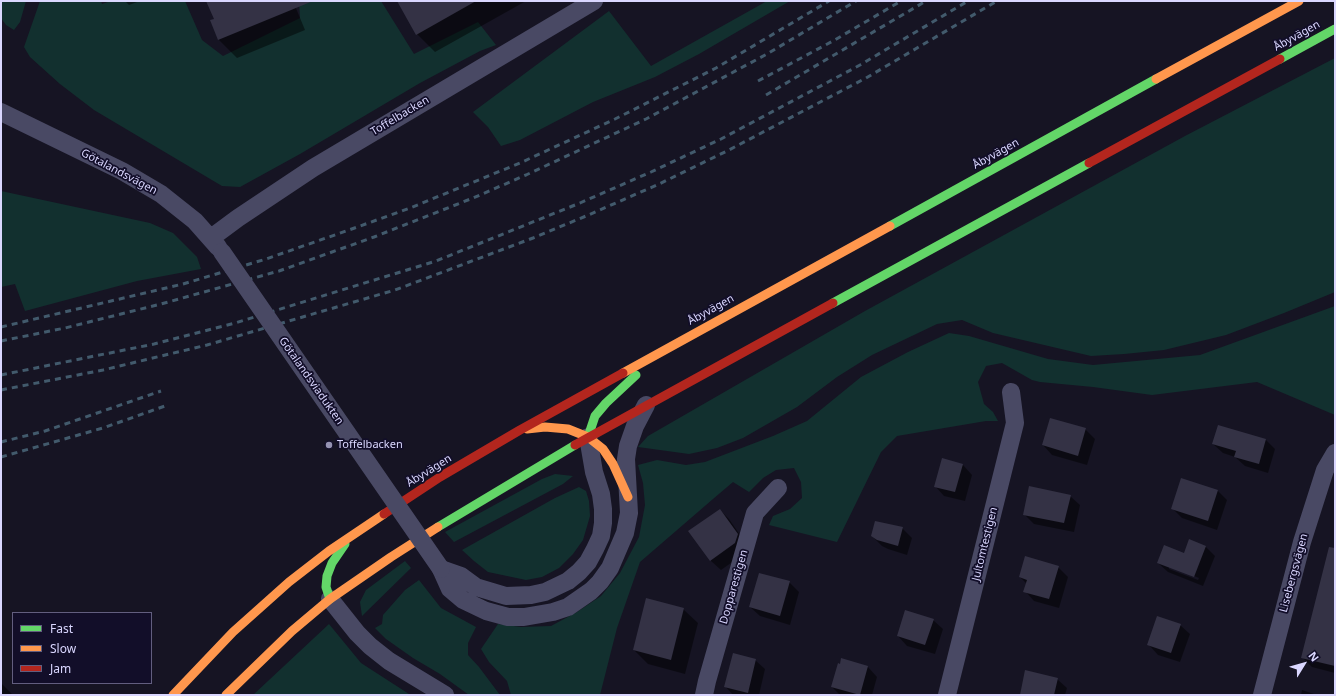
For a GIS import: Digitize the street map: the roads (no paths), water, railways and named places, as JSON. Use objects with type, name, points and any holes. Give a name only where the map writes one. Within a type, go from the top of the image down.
[{"type":"street","name":"Toffelbacken","points":[[211,238],[238,218],[313,168],[594,1]]},
{"type":"street","name":"Åbyvägen","points":[[173,695],[233,632],[283,587],[329,551],[440,477],[520,430],[662,351],[1299,1]]},
{"type":"street","name":"Åbyvägen","points":[[226,695],[292,631],[330,599],[391,557],[454,517],[588,437],[1335,29]]},
{"type":"street","name":"Götalandsvägen","points":[[1,112],[122,171],[161,194],[195,221],[222,252]]},
{"type":"street","name":"Götalandsviadukten","points":[[222,252],[441,569],[450,589],[463,600],[486,612],[508,617],[524,617],[553,612],[568,606],[591,591],[600,582],[610,568],[625,533],[629,513],[626,459],[628,446],[635,426],[646,405]]},
{"type":"street","points":[[441,569],[461,576],[476,587],[506,596],[531,595],[545,592],[568,582],[579,572],[588,562],[595,549],[601,536],[603,523],[601,494],[594,472],[588,437],[595,416],[606,403],[662,351]]},
{"type":"street","name":"Jultomtestigen","points":[[947,695],[1015,423],[1011,392]]},
{"type":"street","points":[[520,430],[545,426],[568,429],[588,437],[603,449],[613,464],[628,497]]},
{"type":"street","name":"Lisebergsvägen","points":[[1262,695],[1302,542],[1325,470],[1335,453]]},
{"type":"street","name":"Dopparestigen","points":[[704,695],[755,513],[778,488]]},
{"type":"street","points":[[349,538],[332,563],[327,576],[326,587],[330,599],[357,633],[370,646],[389,661],[445,695]]},
{"type":"railway","points":[[1,327],[183,284],[266,259],[410,208],[520,163],[615,119],[716,68],[829,1]]},
{"type":"railway","points":[[1,341],[65,328],[161,304],[279,271],[374,237],[473,198],[646,119],[767,54],[856,1]]},
{"type":"railway","points":[[758,81],[833,41],[901,1]]},
{"type":"railway","points":[[766,95],[926,1]]},
{"type":"railway","points":[[1,375],[154,344],[235,323],[436,261],[580,203],[721,139],[860,65],[968,1]]},
{"type":"railway","points":[[1,390],[103,370],[207,345],[395,290],[533,238],[657,185],[727,151],[866,78],[997,1]]},
{"type":"railway","points":[[1,442],[45,431],[161,391]]},
{"type":"railway","points":[[1,457],[103,428],[165,406]]},
{"type":"place","name":"Toffelbacken","points":[[329,445]]}]
